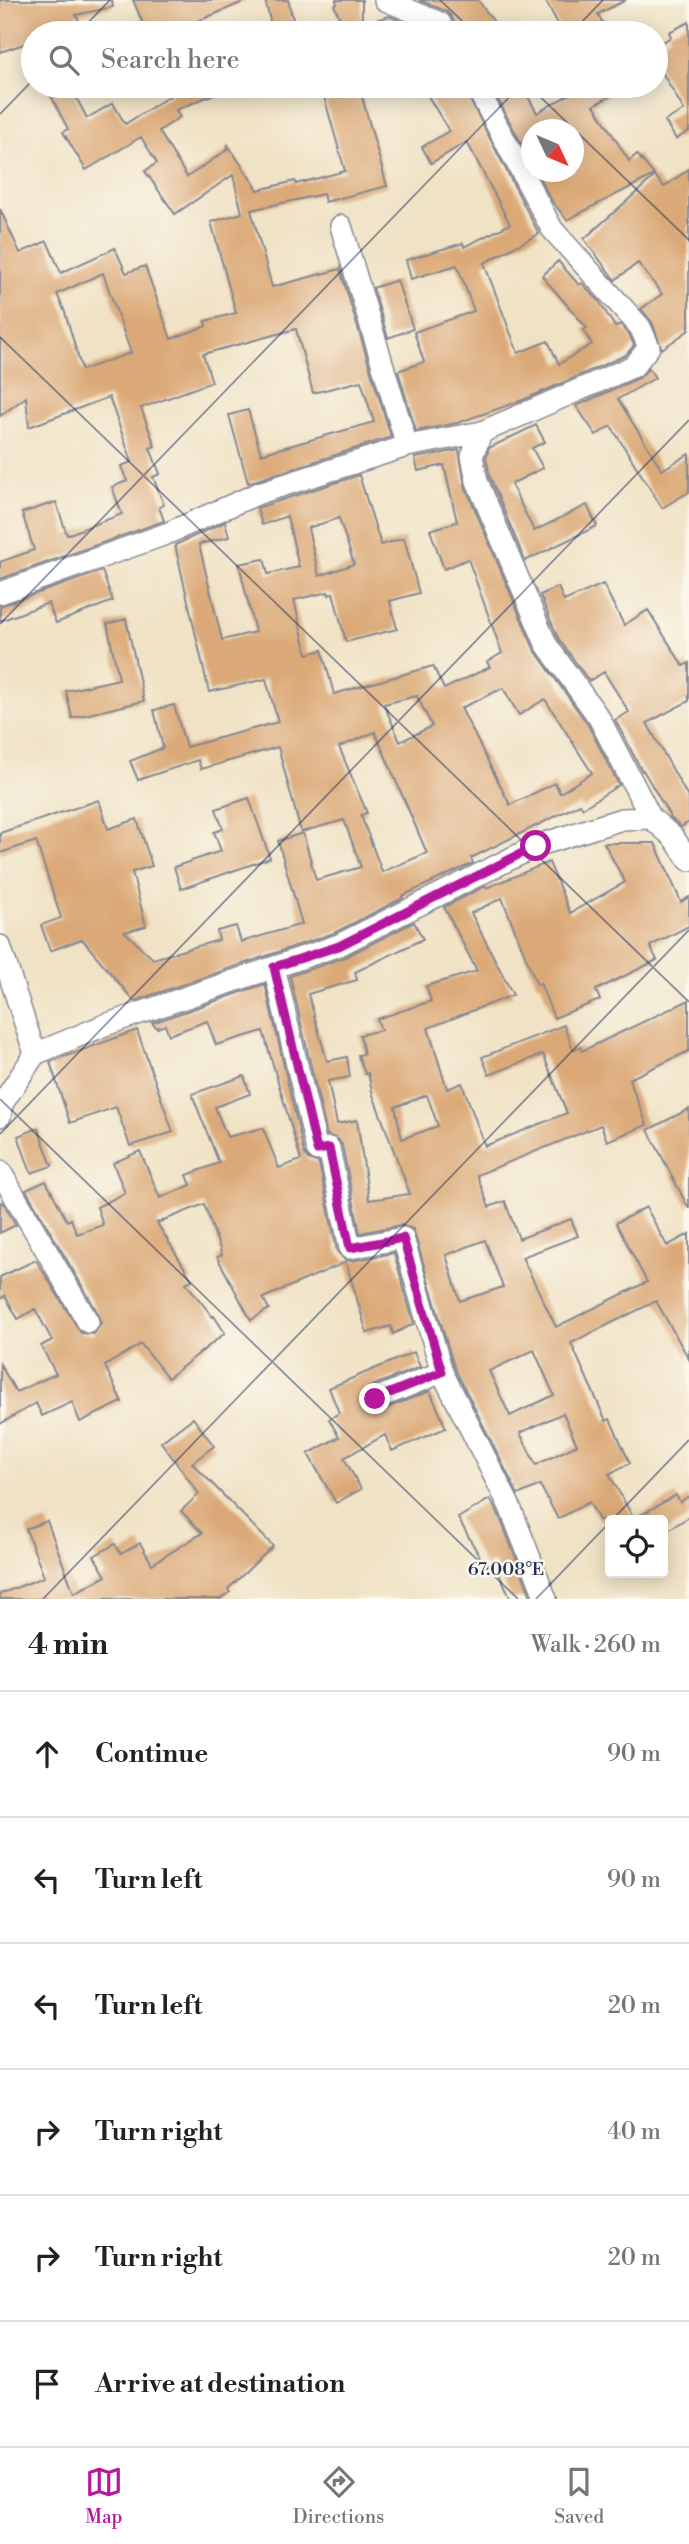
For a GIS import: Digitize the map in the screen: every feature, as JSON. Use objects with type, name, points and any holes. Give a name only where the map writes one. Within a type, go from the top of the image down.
[{"type":"street","points":[[385,0],[435,21]]},
{"type":"street","points":[[0,593],[166,534],[259,493],[407,446],[482,432],[634,366],[649,347],[640,327],[552,229],[482,98]]},
{"type":"street","points":[[341,226],[407,446]]},
{"type":"street","points":[[482,432],[471,456],[477,481],[546,645],[599,718],[651,818],[673,837],[689,860]]},
{"type":"street","points":[[0,1116],[2,1104],[35,1054],[105,1025],[339,946],[536,846],[622,819],[651,818]]},
{"type":"street","points":[[0,946],[35,1054]]},
{"type":"street","points":[[274,967],[317,1150],[329,1148],[350,1248],[403,1238],[442,1372],[509,1507],[546,1599]]},
{"type":"street","points":[[0,1171],[88,1322]]},
{"type":"street","points":[[375,1399],[442,1372]]},
{"type":"building","points":[[0,0],[112,0],[113,7],[76,15],[79,21],[21,21],[21,45],[0,52]]},
{"type":"building","points":[[133,0],[248,0],[198,21],[142,21]]},
{"type":"building","points":[[265,0],[288,0],[293,21],[270,21]]},
{"type":"building","points":[[336,0],[362,0],[362,21],[341,21],[334,5],[337,4]]},
{"type":"building","points":[[419,0],[478,0],[493,21],[453,21],[446,11]]},
{"type":"building","points":[[545,0],[626,0],[598,14],[602,21],[556,21]]},
{"type":"building","points":[[389,16],[401,21],[372,21]]},
{"type":"building","points":[[689,22],[689,131],[676,139],[665,121],[684,110],[668,83],[669,32]]},
{"type":"building","points":[[52,98],[76,98],[87,118],[113,103],[125,124],[167,98],[204,98],[176,110],[180,117],[159,131],[187,177],[227,150],[228,145],[258,190],[295,181],[296,184],[345,171],[324,98],[362,98],[387,186],[325,202],[323,194],[251,210],[272,287],[340,269],[391,437],[248,483],[229,415],[248,410],[261,454],[374,422],[361,381],[313,393],[296,329],[203,354],[212,382],[141,408],[155,446],[150,448],[160,474],[153,477],[164,505],[159,507],[164,521],[0,579],[0,562],[34,550],[22,513],[56,502],[67,535],[122,514],[112,487],[127,481],[121,466],[132,462],[109,397],[29,427],[26,397],[0,416],[0,209],[20,253],[47,241],[61,273],[115,248],[126,273],[145,266],[171,339],[206,326],[205,321],[236,313],[211,222],[242,213],[233,175],[175,214],[145,171],[157,163],[141,137],[86,170],[63,132],[68,129]],"holes":[[[103,273],[131,353],[82,370],[57,294]]]},
{"type":"building","points":[[429,98],[469,98],[539,234],[484,263],[518,353],[548,341],[559,364],[592,344],[583,330],[587,328],[542,276],[558,261],[579,285],[582,283],[599,301],[615,327],[620,324],[634,345],[626,355],[523,400],[457,423],[416,431],[398,371],[424,362],[414,332],[474,311],[457,265],[411,279],[406,260],[463,243],[464,247],[510,224],[467,142],[431,163],[422,147],[449,131]]},
{"type":"building","points":[[497,98],[529,98],[537,113],[563,98],[607,98],[594,105],[629,161],[637,154],[654,175],[567,220],[542,182],[584,182],[584,119],[521,119],[521,143]]},
{"type":"building","points":[[689,169],[689,330],[662,349],[652,322],[641,309],[662,294],[638,263],[615,280],[584,239],[655,176],[664,187]]},
{"type":"building","points":[[397,280],[413,329],[388,338],[373,288]]},
{"type":"building","points":[[649,368],[655,378],[618,399],[662,470],[689,454],[689,492],[662,508],[611,426],[596,435],[576,406],[639,378]]},
{"type":"building","points":[[536,425],[545,442],[532,448],[543,468],[511,484],[534,531],[587,505],[597,526],[525,561],[490,477],[486,457],[489,448]]},
{"type":"building","points":[[459,450],[465,486],[534,649],[588,725],[619,785],[583,808],[580,804],[471,858],[473,863],[402,896],[403,898],[334,933],[134,1001],[82,939],[50,951],[41,925],[61,918],[36,841],[0,853],[0,833],[99,800],[108,829],[137,819],[152,866],[132,872],[146,926],[125,932],[153,959],[219,940],[217,931],[236,926],[241,942],[302,924],[278,841],[303,833],[316,880],[361,867],[344,820],[301,832],[278,747],[201,769],[198,760],[138,780],[130,761],[163,748],[154,710],[174,705],[186,747],[278,722],[266,679],[209,692],[175,545],[225,522],[229,537],[199,544],[222,640],[255,632],[239,564],[264,559],[268,574],[299,567],[287,516],[262,525],[257,508],[359,475],[381,545],[404,538],[419,593],[390,601],[397,629],[346,642],[333,593],[294,600],[307,654],[322,650],[334,694],[433,666],[444,689],[490,667],[487,662],[502,653],[468,559],[444,569],[430,530],[457,522],[444,465],[418,471],[415,458]],"holes":[[[339,518],[354,564],[319,576],[308,528]],[[503,688],[519,715],[545,699],[592,773],[560,793],[555,783],[510,805],[461,708]],[[417,696],[432,726],[400,742],[384,704]],[[375,732],[427,853],[382,872],[361,815],[367,813],[339,747]]]},
{"type":"building","points":[[102,571],[113,601],[56,623],[48,603],[0,621],[0,606]]},
{"type":"building","points":[[603,584],[624,625],[648,610],[683,666],[689,663],[689,701],[647,723],[689,799],[689,822],[681,827],[671,818],[642,771],[615,720],[629,712],[604,672],[589,681],[558,638],[540,595],[558,587],[564,601]]},
{"type":"building","points":[[126,619],[144,701],[72,718],[66,691],[119,679],[107,624]]},
{"type":"building","points":[[249,798],[270,858],[181,889],[174,867],[221,851],[214,832],[223,829],[216,809]]},
{"type":"building","points":[[604,843],[655,843],[681,902],[689,897],[689,926],[650,946],[657,960],[596,990],[600,1000],[554,1018],[540,983],[537,985],[502,898],[471,913],[513,995],[428,1028],[447,1089],[462,1083],[485,1146],[567,1113],[543,1054],[489,1075],[482,1057],[564,1025],[573,1050],[580,1047],[582,1051],[689,1000],[689,1051],[629,1079],[647,1125],[607,1141],[601,1125],[477,1175],[489,1207],[505,1201],[519,1239],[571,1219],[578,1236],[522,1257],[556,1327],[647,1282],[616,1223],[646,1207],[667,1246],[689,1234],[689,1359],[656,1301],[571,1343],[606,1421],[610,1419],[630,1463],[609,1474],[632,1515],[605,1515],[605,1520],[599,1520],[589,1502],[558,1519],[540,1485],[518,1495],[454,1367],[413,1229],[401,1225],[360,1233],[342,1145],[338,1139],[327,1135],[290,976],[345,957],[414,922],[423,939],[355,972],[357,980],[308,994],[327,1061],[347,1057],[350,1077],[328,1081],[337,1124],[357,1120],[369,1200],[410,1194],[373,1095],[368,1073],[365,1074],[358,1055],[364,1054],[360,1035],[381,1030],[377,1019],[431,1001],[426,986],[477,971],[444,907],[485,886],[486,888],[549,862],[570,913],[625,882]],"holes":[[[427,1095],[438,1126],[402,1139],[395,1107]],[[485,1240],[503,1287],[460,1301],[446,1255]],[[534,1350],[554,1395],[510,1416],[489,1371]],[[563,1413],[577,1445],[536,1465],[520,1433]]]},
{"type":"building","points":[[265,984],[304,1153],[308,1159],[319,1163],[337,1251],[345,1260],[352,1261],[394,1253],[414,1324],[393,1334],[391,1326],[367,1333],[346,1262],[263,1298],[269,1309],[251,1320],[217,1257],[222,1255],[204,1204],[157,1223],[192,1280],[186,1283],[225,1333],[168,1378],[141,1344],[105,1366],[122,1402],[80,1422],[72,1402],[42,1416],[36,1403],[0,1424],[0,1364],[16,1392],[56,1374],[41,1346],[52,1340],[35,1309],[18,1319],[5,1296],[0,1299],[0,1277],[36,1260],[81,1333],[94,1334],[101,1323],[99,1315],[26,1190],[46,1181],[67,1221],[71,1219],[77,1234],[103,1225],[97,1207],[125,1193],[113,1163],[140,1151],[160,1198],[191,1185],[187,1175],[219,1163],[192,1094],[244,1076],[250,1094],[215,1107],[227,1137],[263,1128],[279,1168],[301,1160],[263,1031],[216,1045],[207,1021],[169,1035],[165,1025],[157,1028],[152,1023]]},
{"type":"building","points":[[137,1030],[173,1132],[130,1146],[116,1107],[70,1123],[50,1062]]},
{"type":"building","points":[[689,1109],[689,1209],[648,1130]]},
{"type":"building","points":[[38,1128],[52,1166],[31,1173],[18,1136]]},
{"type":"building","points":[[3,1202],[16,1225],[0,1233],[0,1203]]},
{"type":"building","points":[[414,1352],[420,1367],[369,1387],[362,1396],[363,1404],[373,1412],[379,1411],[430,1391],[446,1428],[392,1451],[385,1435],[344,1458],[361,1489],[336,1503],[308,1454],[339,1437],[329,1419],[339,1413],[329,1388]]},
{"type":"building","points":[[193,1418],[214,1446],[192,1463],[273,1546],[228,1589],[230,1592],[220,1599],[0,1599],[0,1594],[44,1577],[26,1529],[47,1521],[74,1593],[106,1576],[94,1556],[115,1544],[121,1554],[140,1543],[152,1564],[202,1533],[181,1511],[199,1494],[161,1442]]},
{"type":"building","points":[[676,1495],[680,1502],[689,1496],[689,1517],[668,1530],[668,1515],[641,1515]]},
{"type":"building","points":[[490,1499],[499,1515],[532,1599],[511,1599],[494,1562],[485,1566],[458,1518]]},
{"type":"route","points":[[375,1399],[442,1372],[403,1238],[350,1248],[329,1148],[317,1150],[274,967],[339,946],[536,846]]}]
